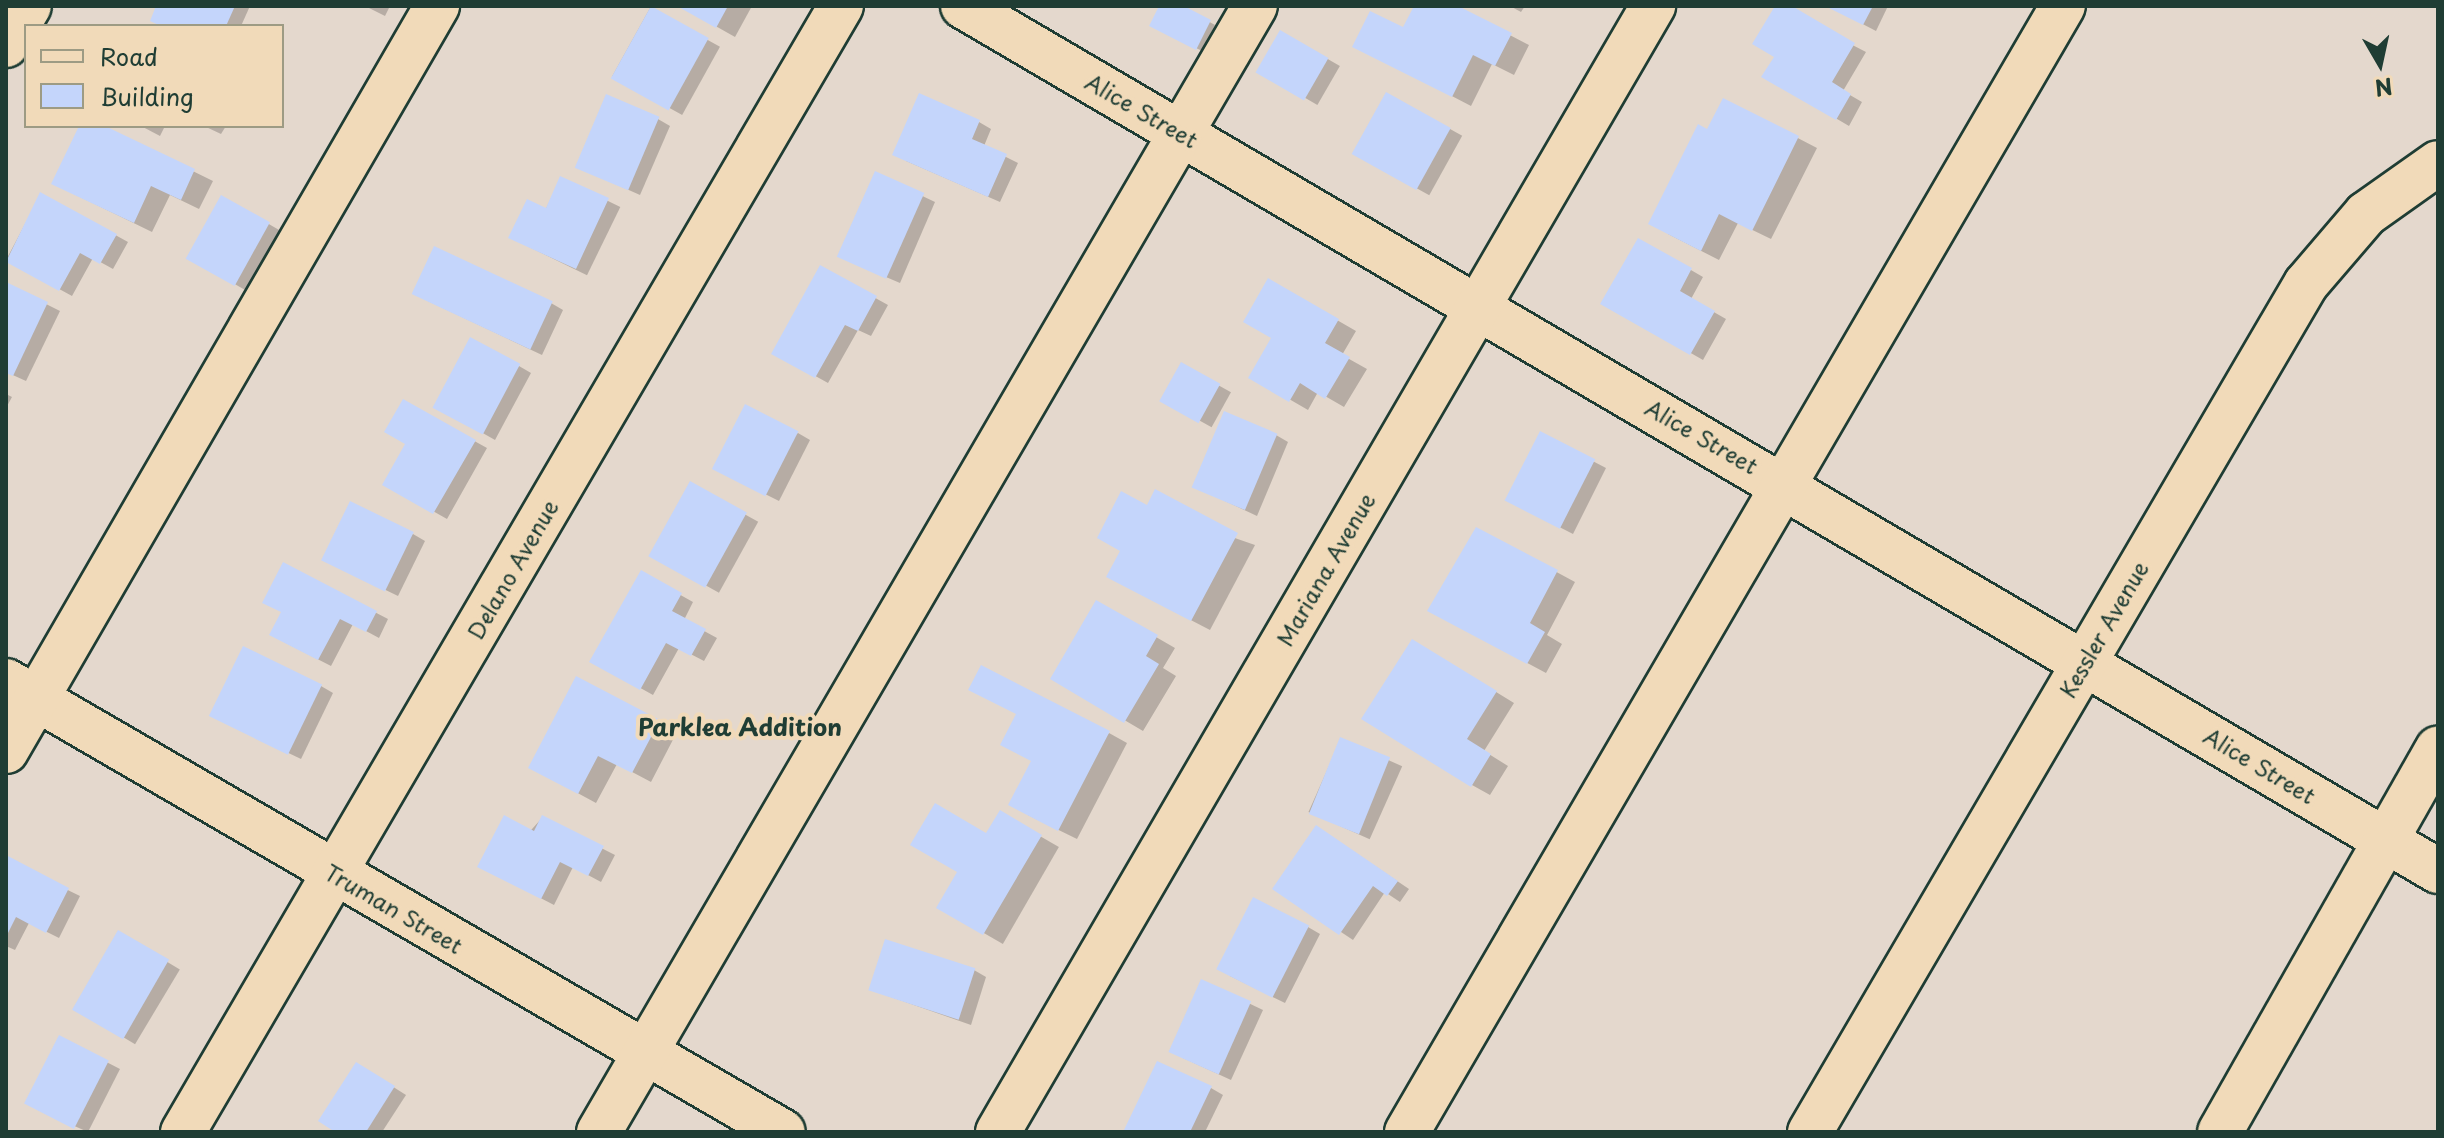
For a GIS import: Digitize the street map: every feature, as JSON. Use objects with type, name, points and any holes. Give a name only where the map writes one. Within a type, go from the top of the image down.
[{"type":"street","points":[[6,45],[29,6]]},
{"type":"street","points":[[6,751],[21,690],[437,6]]},
{"type":"street","name":"Delano Avenue","points":[[183,1132],[841,6]]},
{"type":"street","name":"Alice Street","points":[[963,6],[1786,484],[2438,871]]},
{"type":"street","points":[[599,1132],[1255,6]]},
{"type":"street","name":"Mariana Avenue","points":[[998,1132],[1653,6]]},
{"type":"street","points":[[1407,1132],[2063,6]]},
{"type":"street","name":"Kessler Avenue","points":[[1810,1132],[2306,284],[2366,214],[2438,163]]},
{"type":"street","name":"Truman Street","points":[[21,690],[783,1132]]},
{"type":"street","points":[[2220,1132],[2382,838],[2438,749]]},
{"type":"building","points":[[156,6],[235,6],[227,24],[157,24],[150,21]]},
{"type":"building","points":[[651,6],[709,38],[668,111],[611,79]]},
{"type":"building","points":[[677,6],[728,6],[716,28]]},
{"type":"building","points":[[1159,6],[1184,6],[1211,20],[1196,50],[1149,26]]},
{"type":"building","points":[[1414,6],[1458,6],[1512,33],[1495,66],[1473,55],[1452,97],[1352,47],[1370,11],[1403,27]]},
{"type":"building","points":[[1775,6],[1792,6],[1855,43],[1832,82],[1851,94],[1836,120],[1761,77],[1774,57],[1752,44]]},
{"type":"building","points":[[1825,6],[1873,6],[1863,25]]},
{"type":"building","points":[[1280,30],[1328,58],[1304,100],[1256,72]]},
{"type":"building","points":[[1386,92],[1451,128],[1416,190],[1352,154]]},
{"type":"building","points":[[919,93],[980,120],[972,139],[1007,154],[988,197],[892,155]]},
{"type":"building","points":[[606,94],[659,117],[628,190],[575,168]]},
{"type":"building","points":[[1723,98],[1799,136],[1752,231],[1719,214],[1701,251],[1648,224],[1698,124],[1707,129]]},
{"type":"building","points":[[78,128],[109,128],[195,169],[181,200],[151,186],[134,223],[51,184]]},
{"type":"building","points":[[875,171],[924,193],[886,279],[837,257]]},
{"type":"building","points":[[560,176],[609,198],[576,269],[508,238],[527,199],[546,208]]},
{"type":"building","points":[[40,192],[117,234],[100,264],[80,253],[59,291],[6,262]]},
{"type":"building","points":[[221,195],[270,222],[235,286],[186,259]]},
{"type":"building","points":[[1638,238],[1692,268],[1680,291],[1715,311],[1690,355],[1600,304]]},
{"type":"building","points":[[434,246],[553,301],[530,349],[412,294]]},
{"type":"building","points":[[820,265],[877,296],[858,331],[845,325],[815,378],[771,354]]},
{"type":"building","points":[[1268,278],[1339,319],[1325,343],[1350,357],[1325,399],[1300,383],[1289,402],[1248,378],[1271,338],[1243,322]]},
{"type":"building","points":[[6,282],[48,302],[13,376],[6,373]]},
{"type":"building","points":[[470,337],[520,364],[483,434],[432,408]]},
{"type":"building","points":[[1181,362],[1220,384],[1199,423],[1159,401]]},
{"type":"building","points":[[403,399],[476,440],[433,514],[382,485],[405,444],[384,432]]},
{"type":"building","points":[[745,404],[798,431],[765,496],[712,469]]},
{"type":"building","points":[[1224,411],[1277,434],[1245,510],[1192,487]]},
{"type":"building","points":[[1540,431],[1595,459],[1560,529],[1505,500]]},
{"type":"building","points":[[690,481],[747,513],[705,588],[648,556]]},
{"type":"building","points":[[1155,489],[1238,533],[1191,621],[1106,577],[1120,551],[1097,538],[1121,491],[1147,505]]},
{"type":"building","points":[[350,501],[414,532],[385,591],[321,560]]},
{"type":"building","points":[[1476,527],[1558,570],[1530,623],[1545,632],[1527,664],[1427,611]]},
{"type":"building","points":[[283,562],[377,611],[366,632],[340,619],[318,660],[269,635],[281,612],[262,603]]},
{"type":"building","points":[[641,570],[682,593],[672,611],[706,629],[691,656],[666,643],[640,690],[589,662]]},
{"type":"building","points":[[1096,600],[1158,635],[1146,656],[1159,664],[1124,723],[1050,679]]},
{"type":"building","points":[[1412,639],[1497,691],[1467,739],[1491,754],[1471,787],[1361,719]]},
{"type":"building","points":[[243,646],[322,685],[288,755],[209,716]]},
{"type":"building","points":[[981,665],[1110,731],[1058,831],[1008,805],[1031,761],[1000,745],[1016,714],[968,690]]},
{"type":"building","points":[[576,676],[660,720],[632,773],[598,756],[578,794],[528,768]]},
{"type":"building","points":[[1340,737],[1390,757],[1359,834],[1309,814]]},
{"type":"building","points":[[935,803],[986,833],[1000,810],[1042,835],[983,935],[936,908],[957,872],[910,845]]},
{"type":"building","points":[[504,815],[534,831],[542,815],[604,846],[588,876],[560,862],[541,899],[477,867]]},
{"type":"building","points":[[1316,825],[1398,881],[1387,896],[1373,886],[1339,935],[1272,889]]},
{"type":"building","points":[[6,855],[69,888],[46,933],[16,917],[6,937]]},
{"type":"building","points":[[1253,897],[1309,926],[1272,998],[1216,969]]},
{"type":"building","points":[[118,930],[169,960],[123,1039],[72,1010]]},
{"type":"building","points":[[885,939],[975,968],[959,1020],[868,990]]},
{"type":"building","points":[[1201,979],[1251,1001],[1219,1074],[1168,1052]]},
{"type":"building","points":[[59,1035],[109,1060],[74,1129],[24,1104]]},
{"type":"building","points":[[1157,1061],[1212,1086],[1190,1132],[1123,1132]]},
{"type":"building","points":[[356,1062],[395,1086],[366,1132],[335,1132],[318,1121]]},
{"type":"district","name":"Parklea Addition","points":[[740,727]]}]
